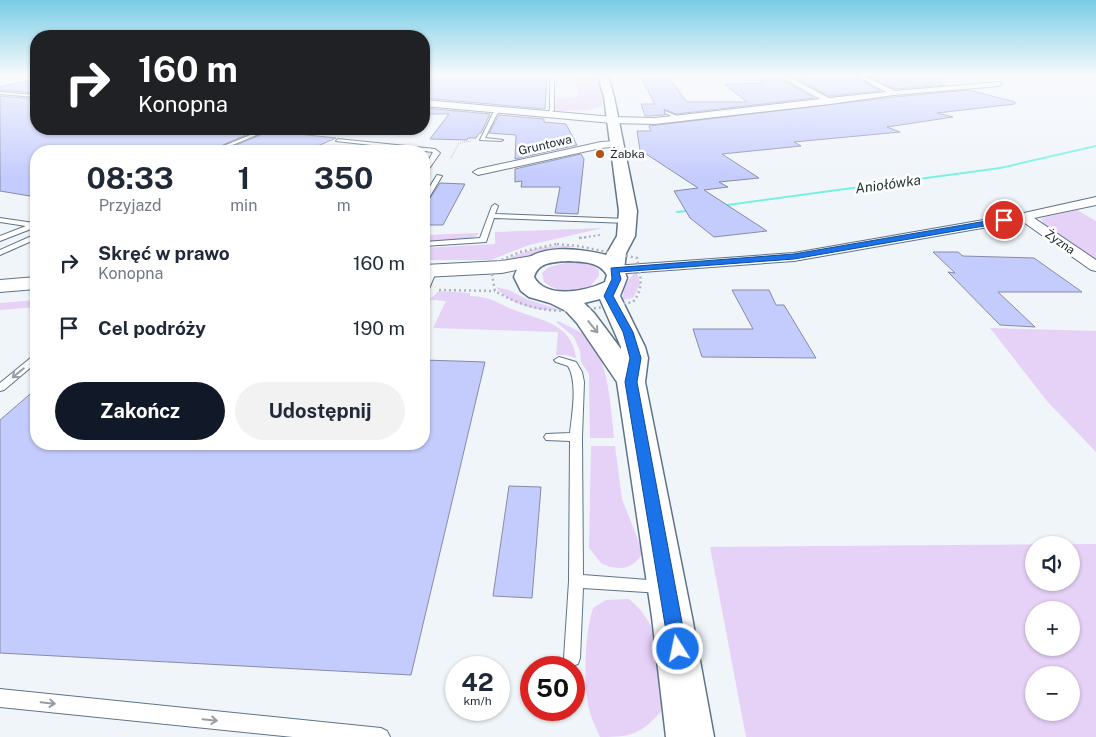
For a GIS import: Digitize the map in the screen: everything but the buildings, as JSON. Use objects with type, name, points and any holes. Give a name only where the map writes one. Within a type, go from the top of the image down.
[{"type":"main road","points":[[611,112],[627,200],[626,236],[615,256],[617,286]]},
{"type":"main road","points":[[625,226],[601,244],[565,245],[538,260],[524,272],[525,281],[532,288],[574,306],[586,318],[631,382]]},
{"type":"main road","points":[[565,245],[606,263],[617,286]]},
{"type":"main road","points":[[555,297],[590,296],[617,286]]},
{"type":"main road","points":[[617,286],[609,292],[609,299],[628,332],[635,358],[631,382],[683,681],[690,737]]},
{"type":"street","points":[[506,110],[562,114],[611,112],[645,121],[751,110]]},
{"type":"street","name":"Gruntowa","points":[[478,172],[601,144],[617,144]]},
{"type":"street","points":[[617,286],[1024,217],[1096,201]]},
{"type":"street","name":"Żyzna","points":[[1024,217],[1096,267]]},
{"type":"street","points":[[430,280],[538,260]]},
{"type":"street","points":[[430,280],[453,277],[508,282],[532,288]]},
{"type":"street","points":[[0,286],[30,284]]},
{"type":"lane","points":[[500,110],[482,139],[500,140]]},
{"type":"lane","points":[[545,113],[551,110]]},
{"type":"lane","points":[[667,112],[680,118]]},
{"type":"lane","points":[[229,145],[254,135]]},
{"type":"lane","points":[[338,140],[383,145]]},
{"type":"lane","points":[[430,150],[436,151],[437,153],[430,163]]},
{"type":"lane","points":[[430,191],[439,176]]},
{"type":"lane","points":[[430,244],[483,240],[495,206]]},
{"type":"lane","points":[[492,216],[625,226]]},
{"type":"lane","points":[[0,220],[30,223]]},
{"type":"lane","points":[[0,239],[30,226]]},
{"type":"lane","points":[[0,253],[30,239]]},
{"type":"lane","points":[[559,360],[572,364],[578,376],[576,582],[572,656]]},
{"type":"lane","points":[[0,388],[30,363]]},
{"type":"lane","points":[[550,437],[576,437]]},
{"type":"lane","points":[[576,582],[667,587]]},
{"type":"lane","points":[[0,698],[381,737]]},
{"type":"path","points":[[439,176],[446,160],[450,159],[459,143],[478,141]]},
{"type":"path","points":[[565,245],[625,226]]},
{"type":"path","points":[[617,286],[633,302],[643,284],[640,271]]},
{"type":"path","points":[[430,282],[495,292]]},
{"type":"shaded area","points":[[1077,210],[1096,221],[1096,263],[1043,226],[1042,218]]},
{"type":"shaded area","points":[[603,228],[529,245],[491,260],[430,260],[430,248],[495,244],[495,232]]},
{"type":"shaded area","points":[[479,233],[462,240],[445,241],[430,241],[430,235]]},
{"type":"shaded area","points":[[557,246],[576,246],[499,264],[527,251]]},
{"type":"shaded area","points":[[577,260],[590,264],[599,270],[599,276],[590,289],[566,291],[549,286],[544,282],[542,273],[549,267]]},
{"type":"shaded area","points":[[637,272],[640,284],[633,298],[623,300],[626,284]]},
{"type":"shaded area","points":[[496,287],[509,290],[526,299],[561,310],[535,309],[517,303],[502,294]]},
{"type":"shaded area","points":[[439,291],[470,293],[470,296],[490,299],[546,321],[569,338],[576,358],[556,355],[558,332],[433,328],[446,301],[430,299]]},
{"type":"shaded area","points":[[30,300],[30,308],[0,310],[0,303]]},
{"type":"shaded area","points":[[558,321],[585,335],[595,347],[608,385],[614,438],[590,438],[589,374],[581,362],[580,351],[574,337],[556,322]]},
{"type":"shaded area","points":[[990,328],[1096,331],[1096,452],[1047,401]]},
{"type":"shaded area","points":[[591,446],[615,446],[622,499],[643,553],[639,559],[625,568],[615,568],[602,564],[589,548]]},
{"type":"shaded area","points":[[1080,544],[1096,544],[1096,737],[746,737],[710,547],[1025,545],[1025,591],[1080,591]]},
{"type":"shaded area","points":[[629,599],[649,622],[658,649],[664,708],[643,729],[629,735],[600,737],[590,712],[585,663],[588,629],[593,608],[606,600]]},
{"type":"waterway","name":"Aniołówka","points":[[720,206],[1000,168],[1096,146]]},
{"type":"waterway","name":"Aniołówka","points":[[677,212],[694,210]]},
{"type":"place","name":"Żabka","points":[[600,154]]},
{"type":"route","points":[[678,649],[631,382],[635,358],[633,347],[628,332],[609,296],[609,292],[617,279],[614,270],[794,257],[1004,220]]}]
